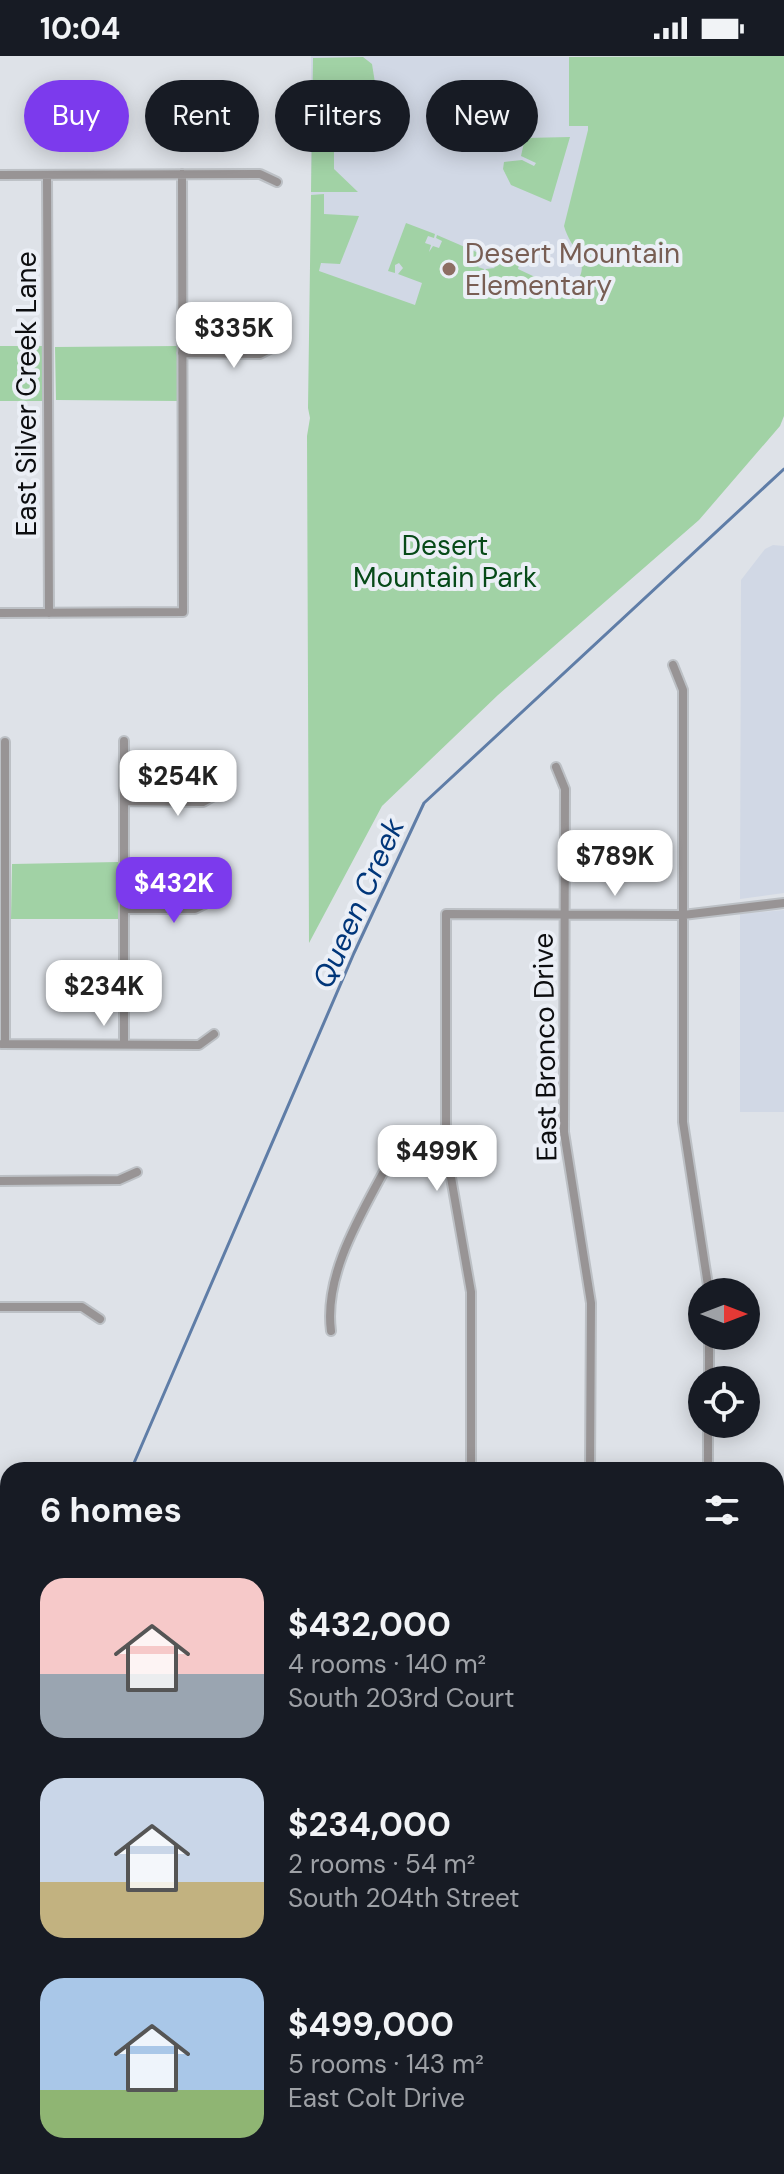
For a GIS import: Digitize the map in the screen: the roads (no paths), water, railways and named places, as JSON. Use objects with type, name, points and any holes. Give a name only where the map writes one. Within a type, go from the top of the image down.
[{"type":"street","points":[[0,613],[183,612],[182,174]]},
{"type":"street","points":[[0,175],[260,174],[277,182]]},
{"type":"street","name":"East Silver Creek Lane","points":[[47,175],[49,613]]},
{"type":"street","points":[[182,353],[260,354],[276,346]]},
{"type":"street","points":[[673,665],[683,690],[683,1122],[707,1278]]},
{"type":"street","points":[[124,741],[124,1044]]},
{"type":"street","points":[[5,742],[3,1044],[199,1045],[214,1034]]},
{"type":"street","name":"East Bronco Drive","points":[[556,767],[565,789],[564,1132],[591,1303],[590,1462]]},
{"type":"street","points":[[124,801],[203,802],[221,792]]},
{"type":"street","points":[[124,909],[195,909],[215,899]]},
{"type":"street","points":[[471,1462],[471,1292],[447,1150],[446,914],[683,915],[784,903]]},
{"type":"street","points":[[331,1331],[327,1306],[353,1233],[392,1156],[402,1151],[447,1150]]},
{"type":"street","points":[[0,1181],[119,1180],[137,1172]]},
{"type":"street","points":[[0,1307],[82,1307],[100,1319]]},
{"type":"street","points":[[708,1438],[708,1462]]},
{"type":"waterway","name":"Queen Creek","points":[[134,1462],[354,953],[424,803],[784,469]]},
{"type":"place","name":"Desert Mountain Elementary","points":[[449,269]]},
{"type":"park label","name":"Desert Mountain Park","points":[[445,561]]}]
